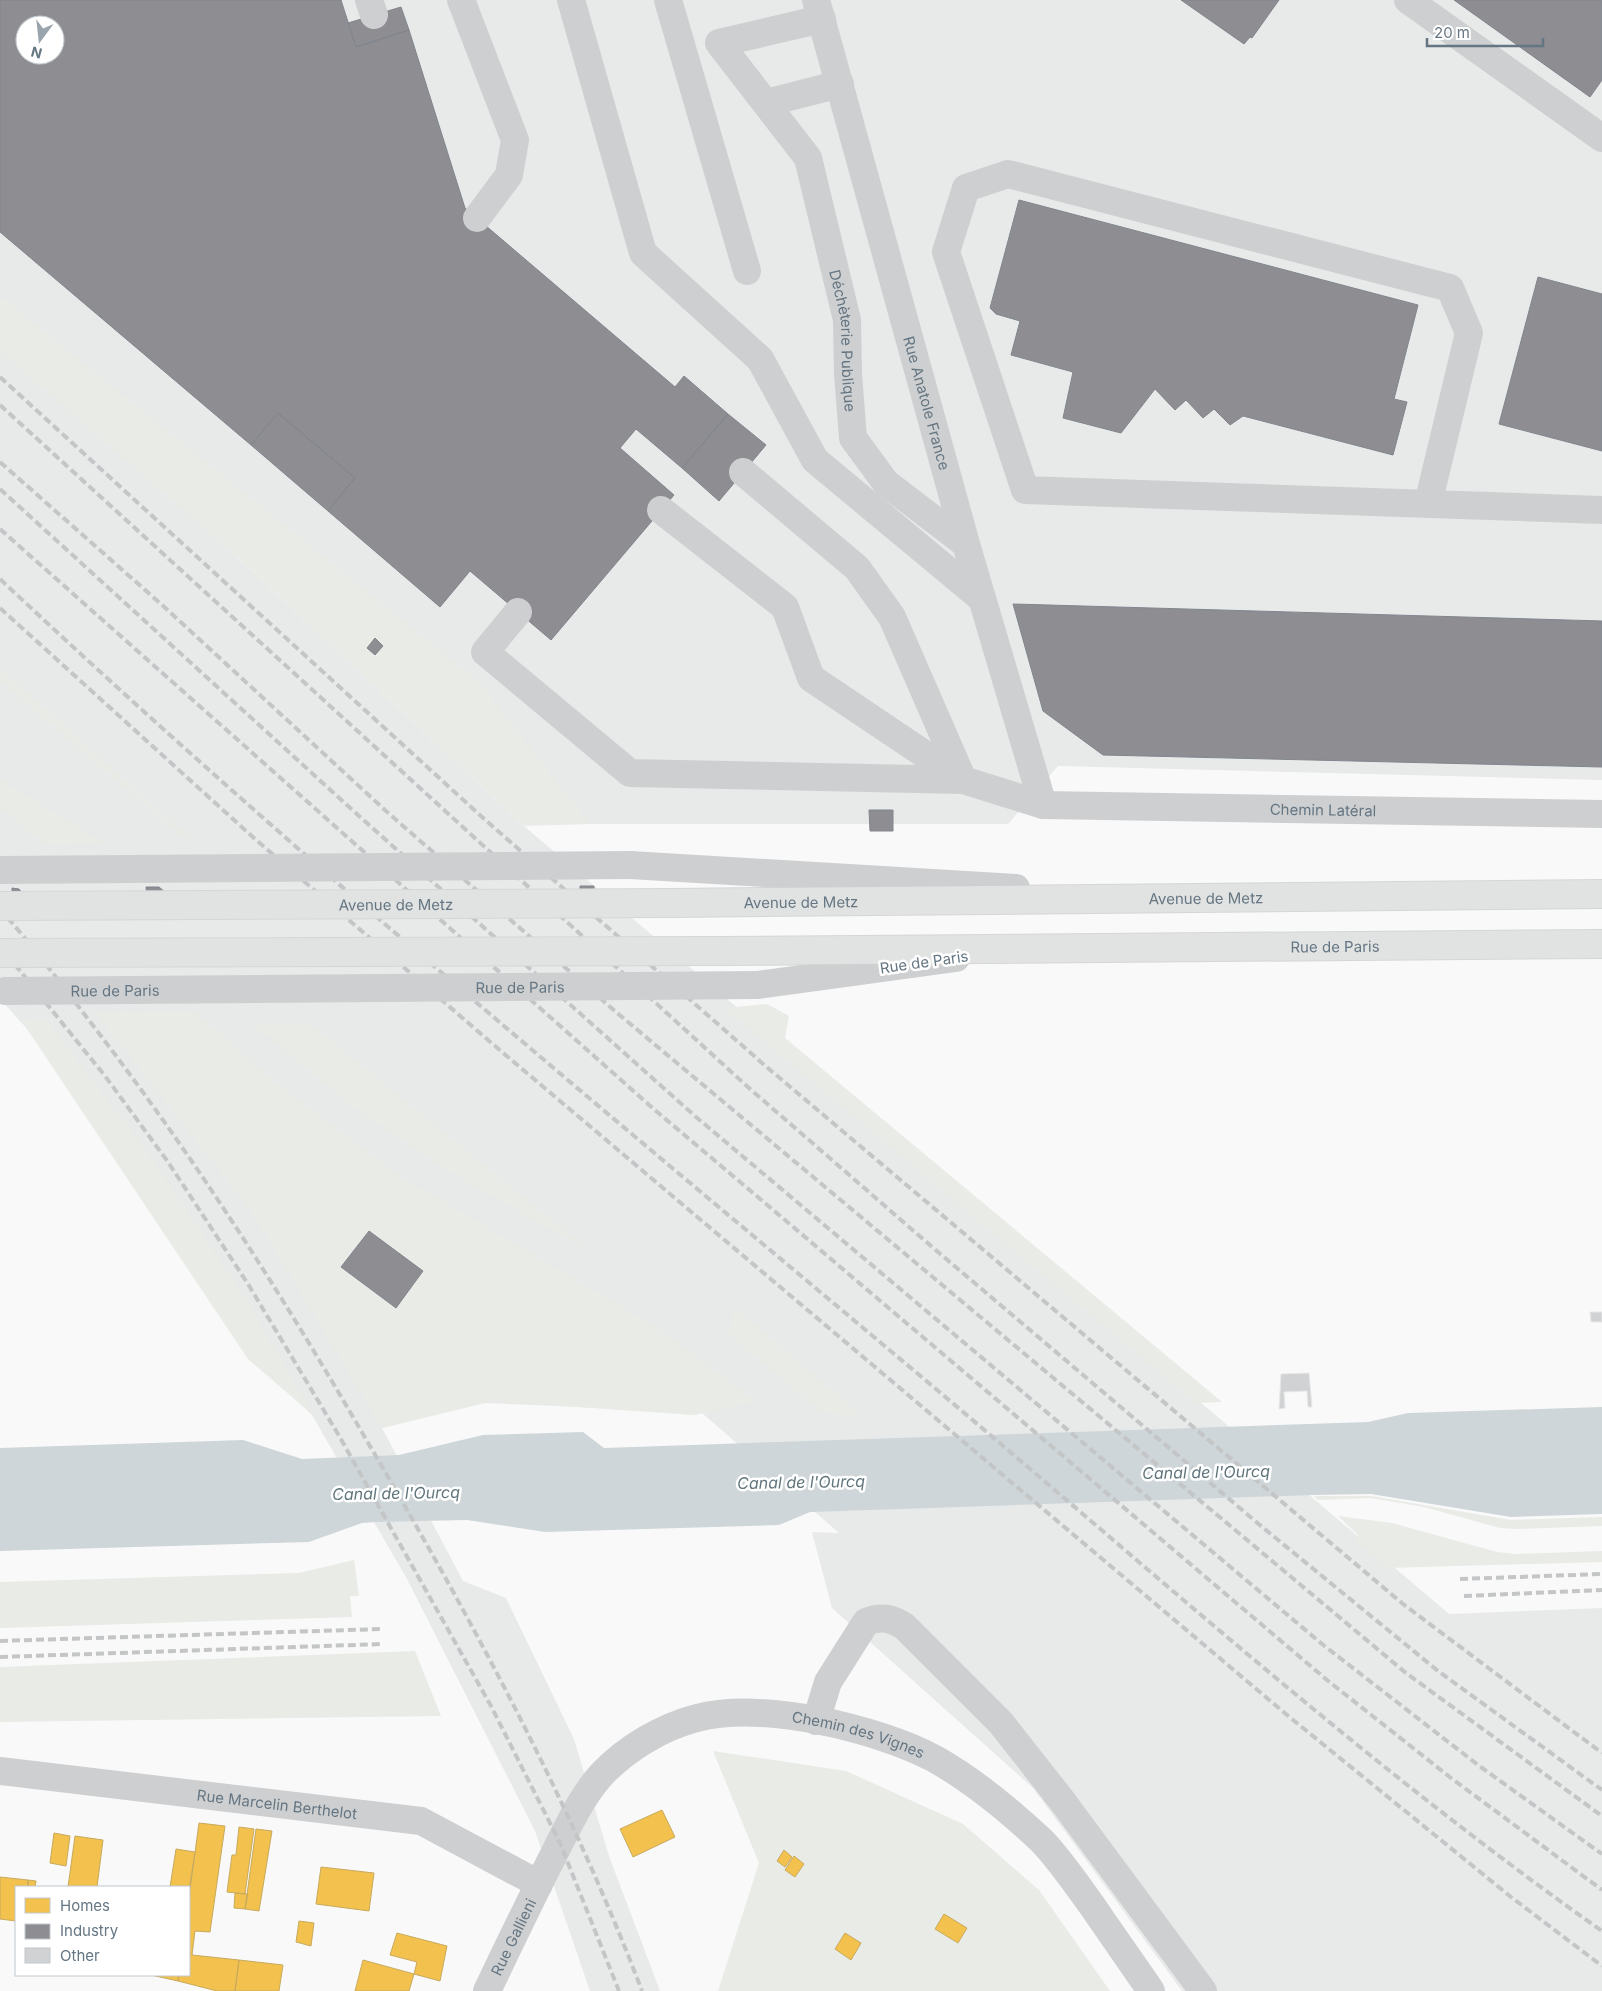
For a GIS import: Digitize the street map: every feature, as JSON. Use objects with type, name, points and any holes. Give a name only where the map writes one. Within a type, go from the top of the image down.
[{"type":"main road","name":"Avenue de Metz","points":[[0,906],[671,903],[1602,894]]},
{"type":"main road","name":"Rue de Paris","points":[[0,954],[1602,944]]},
{"type":"street","points":[[461,0],[515,140],[509,175],[476,218]]},
{"type":"street","points":[[571,0],[642,253],[760,359],[815,460],[981,598]]},
{"type":"street","points":[[668,0],[747,271]]},
{"type":"street","points":[[1408,0],[1602,138]]},
{"type":"street","name":"Rue Anatole France","points":[[819,9],[981,598],[1043,804]]},
{"type":"street","name":"Déchèterie Publique","points":[[819,9],[719,43],[808,158],[847,320],[853,438],[886,483],[966,544]]},
{"type":"street","points":[[766,103],[840,84]]},
{"type":"street","points":[[1428,504],[1469,333],[1450,288],[1008,174],[966,188],[946,252],[1025,490],[1428,504],[1602,510]]},
{"type":"street","points":[[743,472],[857,568],[892,617],[963,780]]},
{"type":"street","points":[[661,510],[785,607],[811,678],[963,780]]},
{"type":"street","points":[[518,612],[486,652],[630,773],[963,780]]},
{"type":"street","name":"Chemin Latéral","points":[[963,780],[1043,804],[1602,814]]},
{"type":"street","points":[[0,870],[630,865],[1142,898]]},
{"type":"street","name":"Rue de Paris","points":[[2,991],[756,985],[1038,947]]},
{"type":"street","points":[[816,1721],[828,1682],[866,1622],[884,1617],[894,1619],[904,1626],[1001,1724],[1063,1802],[1203,1991]]},
{"type":"street","name":"Chemin des Vignes","points":[[539,1884],[571,1819],[591,1788],[602,1774],[649,1737],[698,1718],[733,1714],[772,1715],[816,1721],[857,1729],[912,1748],[936,1760],[970,1782],[1010,1813],[1044,1843],[1074,1880],[1151,1991]]},
{"type":"street","name":"Rue Marcelin Berthelot","points":[[0,1771],[421,1821],[539,1884]]},
{"type":"street","name":"Rue Gallieni","points":[[487,1991],[539,1884]]},
{"type":"shaded area","points":[[0,0],[1602,0],[1602,780],[1058,766],[1008,824],[527,824],[0,333]]},
{"type":"shaded area","points":[[0,296],[479,682],[590,824],[524,826],[237,557],[0,351]]},
{"type":"shaded area","points":[[0,335],[524,826],[1449,1614],[1602,1608],[1602,1991],[1182,1991],[1033,1788],[832,1608],[812,1532],[839,1533],[701,1412],[485,1403],[382,1428],[463,1581],[506,1598],[574,1739],[609,1856],[660,1991],[590,1991],[535,1831],[407,1579],[312,1415],[273,1378],[57,1062],[0,999]]},
{"type":"shaded area","points":[[0,668],[198,845],[186,840],[0,681]]},
{"type":"shaded area","points":[[0,779],[104,843],[46,846],[0,808]]},
{"type":"shaded area","points":[[767,1004],[789,1016],[785,1038],[1222,1402],[1196,1403],[724,1008]]},
{"type":"shaded area","points":[[194,1011],[278,1084],[402,1177],[656,1327],[757,1402],[694,1415],[491,1401],[382,1428],[251,1211],[95,1012]]},
{"type":"shaded area","points":[[44,1017],[146,1150],[247,1301],[314,1416],[248,1359],[21,1020]]},
{"type":"shaded area","points":[[250,1022],[312,1025],[595,1255],[440,1166],[352,1106]]},
{"type":"shaded area","points":[[736,1308],[862,1416],[822,1413],[727,1333]]},
{"type":"shaded area","points":[[1314,1496],[1371,1496],[1511,1520],[1602,1517],[1602,1526],[1500,1528],[1424,1507],[1371,1498],[1318,1500]]},
{"type":"shaded area","points":[[1338,1516],[1392,1523],[1497,1552],[1515,1554],[1602,1551],[1602,1562],[1386,1568],[1355,1540],[1358,1535]]},
{"type":"shaded area","points":[[354,1560],[359,1596],[350,1596],[352,1617],[0,1628],[0,1582],[299,1573]]},
{"type":"shaded area","points":[[415,1651],[441,1716],[0,1722],[0,1667]]},
{"type":"shaded area","points":[[713,1751],[846,1771],[963,1824],[1039,1890],[1110,1991],[718,1991],[759,1863]]},
{"type":"water","name":"Canal de l'Ourcq","points":[[1602,1407],[1602,1514],[1511,1517],[1371,1494],[1312,1495],[810,1512],[779,1525],[545,1532],[467,1520],[376,1522],[362,1523],[309,1542],[0,1551],[0,1448],[243,1440],[302,1459],[399,1455],[483,1435],[583,1432],[604,1448],[1368,1422],[1408,1413]]},
{"type":"building: Homes","points":[[662,1810],[675,1837],[633,1857],[620,1829]]},
{"type":"building: Homes","points":[[199,1823],[225,1826],[210,1932],[195,1931],[192,1955],[239,1960],[235,1991],[217,1991],[178,1981],[179,1976],[190,1976],[190,1890]]},
{"type":"building: Homes","points":[[239,1827],[254,1829],[245,1894],[227,1892],[232,1855],[236,1855]]},
{"type":"building: Homes","points":[[256,1829],[272,1831],[259,1911],[245,1909]]},
{"type":"building: Homes","points":[[54,1833],[70,1836],[66,1866],[50,1863]]},
{"type":"building: Homes","points":[[75,1836],[103,1840],[97,1886],[68,1886]]},
{"type":"building: Homes","points":[[176,1849],[195,1852],[190,1886],[170,1886]]},
{"type":"building: Homes","points":[[784,1850],[792,1857],[785,1867],[777,1861]]},
{"type":"building: Homes","points":[[794,1856],[804,1864],[795,1877],[785,1870]]},
{"type":"building: Homes","points":[[321,1867],[374,1873],[369,1911],[316,1904]]},
{"type":"building: Homes","points":[[0,1877],[28,1880],[28,1886],[15,1886],[15,1921],[0,1919]]},
{"type":"building: Homes","points":[[28,1880],[36,1881],[35,1886],[28,1886]]},
{"type":"building: Homes","points":[[235,1893],[248,1894],[245,1909],[234,1908]]},
{"type":"building: Homes","points":[[944,1914],[967,1928],[958,1943],[935,1929]]},
{"type":"building: Homes","points":[[299,1921],[314,1923],[311,1946],[296,1942]]},
{"type":"building: Homes","points":[[397,1933],[447,1946],[440,1981],[414,1974],[417,1962],[390,1955]]},
{"type":"building: Homes","points":[[845,1933],[861,1943],[851,1960],[835,1949]]},
{"type":"building: Homes","points":[[239,1960],[283,1965],[279,1991],[235,1991]]},
{"type":"building: Homes","points":[[363,1960],[414,1974],[409,1991],[355,1991]]},
{"type":"building: Homes","points":[[156,1976],[179,1976],[178,1981]]},
{"type":"building: Industry","points":[[0,0],[341,0],[356,47],[409,30],[465,208],[675,387],[684,376],[728,414],[682,468],[636,429],[620,448],[674,495],[551,640],[470,571],[440,607],[328,511],[355,478],[278,413],[251,445],[0,232]]},
{"type":"building: Industry","points":[[1181,0],[1279,0],[1252,38],[1250,37],[1244,44]]},
{"type":"building: Industry","points":[[1454,0],[1602,0],[1602,80],[1590,97]]},
{"type":"building: Industry","points":[[401,7],[409,30],[356,47],[348,23]]},
{"type":"building: Industry","points":[[1019,200],[1418,305],[1394,399],[1407,402],[1393,455],[1243,416],[1230,425],[1214,409],[1203,418],[1186,400],[1175,410],[1155,389],[1121,433],[1063,418],[1073,372],[1011,355],[1020,321],[996,314],[990,308]]},
{"type":"building: Industry","points":[[1538,277],[1602,294],[1602,451],[1499,424]]},
{"type":"building: Industry","points":[[278,413],[355,478],[328,511],[251,445]]},
{"type":"building: Industry","points":[[728,414],[766,445],[719,501],[682,468]]},
{"type":"building: Industry","points":[[1013,604],[1602,621],[1602,767],[1103,755],[1043,711]]},
{"type":"building: Industry","points":[[375,638],[383,646],[375,655],[367,648]]},
{"type":"building: Industry","points":[[869,810],[893,810],[893,831],[870,831]]},
{"type":"building: Industry","points":[[580,886],[594,886],[594,895],[580,895]]},
{"type":"building: Industry","points":[[146,887],[159,887],[171,897],[147,897]]},
{"type":"building: Industry","points":[[12,888],[19,889],[26,898],[12,898]]},
{"type":"building: Industry","points":[[369,1231],[423,1271],[396,1308],[341,1267]]},
{"type":"building: Other","points":[[1590,1312],[1602,1312],[1602,1322],[1591,1322]]},
{"type":"building: Other","points":[[1309,1373],[1312,1407],[1308,1407],[1307,1391],[1284,1392],[1285,1408],[1279,1409],[1281,1374]]},
{"type":"railway","points":[[0,377],[482,817],[769,1069],[1403,1604],[1602,1753]]},
{"type":"railway","points":[[0,405],[749,1088],[931,1246],[1261,1526],[1438,1671],[1602,1790]]},
{"type":"railway","points":[[0,462],[161,604],[386,811],[616,1012],[1406,1673],[1602,1816]]},
{"type":"railway","points":[[0,489],[359,816],[696,1117],[1322,1644],[1478,1765],[1602,1854]]},
{"type":"railway","points":[[0,529],[656,1111],[1327,1680],[1451,1778],[1602,1890]]},
{"type":"railway","points":[[0,579],[112,683],[341,886],[1257,1662],[1427,1800],[1513,1867],[1602,1931]]},
{"type":"railway","points":[[0,608],[255,839],[502,1052],[1287,1715],[1511,1897],[1602,1966]]},
{"type":"railway","points":[[0,909],[58,980],[166,1124],[236,1227],[303,1333],[444,1575],[516,1710],[583,1849],[642,1991]]},
{"type":"railway","points":[[0,946],[105,1076],[168,1162],[248,1284],[338,1434],[491,1706],[560,1843],[619,1991]]},
{"type":"railway","points":[[1460,1579],[1602,1574]]},
{"type":"railway","points":[[1464,1596],[1602,1590]]},
{"type":"railway","points":[[0,1641],[382,1629]]},
{"type":"railway","points":[[0,1657],[383,1644]]}]
